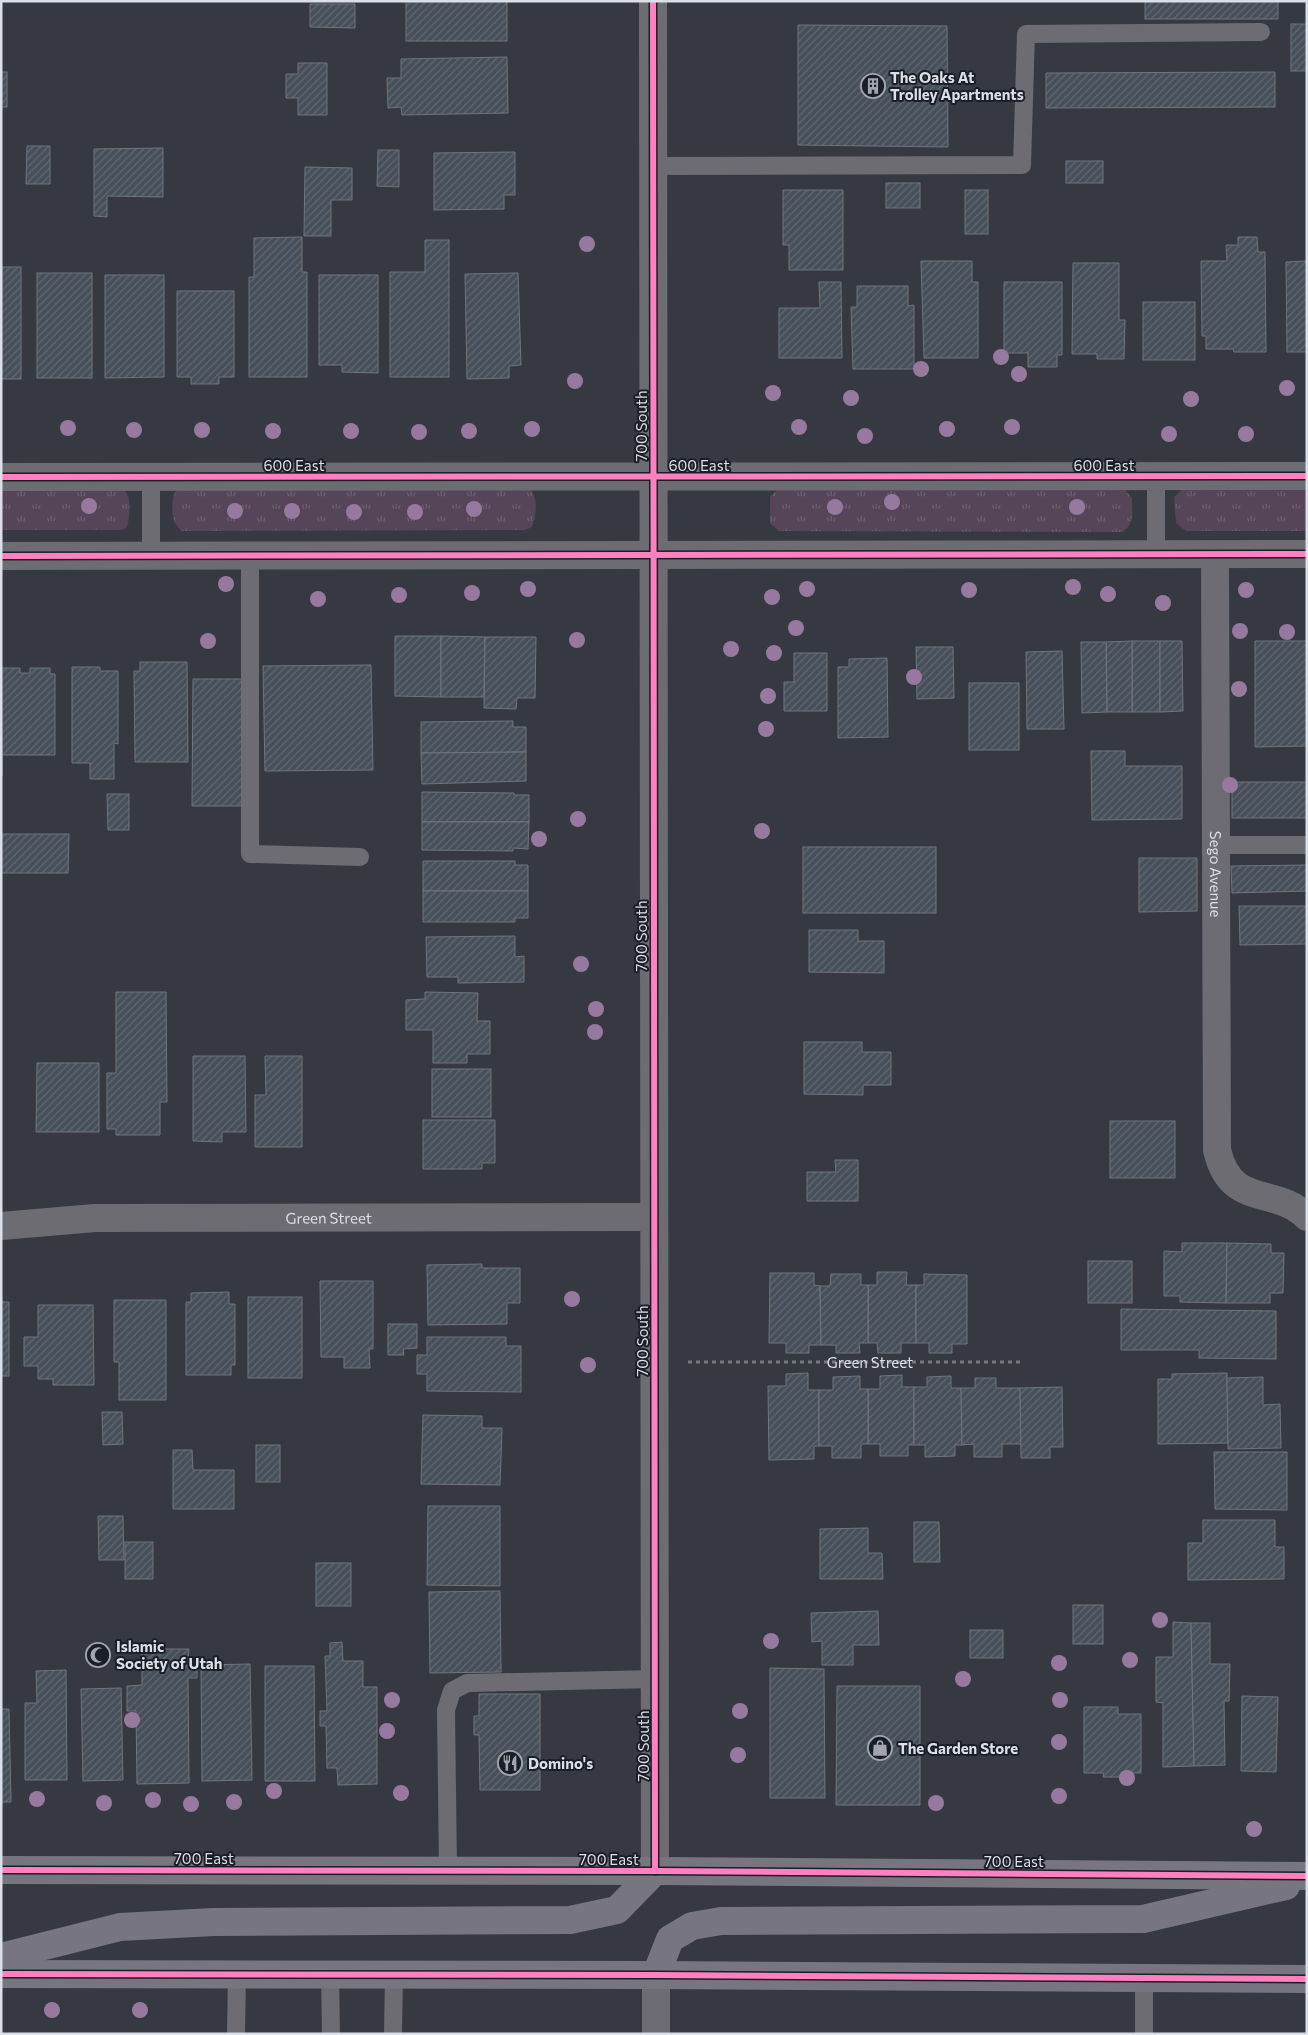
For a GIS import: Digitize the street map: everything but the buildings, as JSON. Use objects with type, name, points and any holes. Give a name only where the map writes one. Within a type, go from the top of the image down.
[{"type":"main road","name":"700 East","points":[[1,1870],[655,1871],[1307,1876]]},
{"type":"main road","points":[[1,1957],[120,1927],[213,1922],[570,1920],[617,1910],[655,1871]]},
{"type":"main road","points":[[656,1975],[670,1938],[692,1926],[721,1921],[1143,1919],[1307,1882]]},
{"type":"main road","points":[[1,1974],[656,1975],[1307,1979]]},
{"type":"street","name":"700 South","points":[[652,1],[655,1871]]},
{"type":"street","name":"600 East","points":[[1,477],[1156,478],[1307,476]]},
{"type":"street","points":[[1,556],[1307,554]]},
{"type":"street","name":"Sego Avenue","points":[[1215,555],[1217,1150],[1221,1168],[1236,1186],[1286,1204],[1307,1217]]},
{"type":"street","name":"Green Street","points":[[1,1226],[95,1218],[654,1216]]},
{"type":"street","points":[[656,1975],[656,2034]]},
{"type":"lane","points":[[652,166],[1022,165],[1026,34],[1261,32]]},
{"type":"lane","points":[[151,477],[151,556]]},
{"type":"lane","points":[[1156,478],[1156,555]]},
{"type":"lane","points":[[250,556],[250,854],[360,857]]},
{"type":"lane","points":[[1215,845],[1307,844]]},
{"type":"lane","points":[[448,1871],[446,1710],[452,1691],[467,1683],[655,1679]]},
{"type":"lane","points":[[236,2034],[237,1974]]},
{"type":"lane","points":[[330,1974],[331,2034]]},
{"type":"lane","points":[[394,1974],[394,2034]]},
{"type":"lane","points":[[1144,1978],[1144,2034]]},
{"type":"green space","points":[[123,489],[128,496],[129,512],[127,527],[122,530],[1,530],[1,490]]},
{"type":"green space","points":[[180,489],[529,489],[532,492],[536,506],[532,527],[525,530],[182,531],[175,523],[172,513],[175,492]]},
{"type":"green space","points":[[778,489],[1125,490],[1132,498],[1132,513],[1129,526],[1122,532],[779,531],[770,523],[770,497]]},
{"type":"green space","points":[[1183,489],[1307,489],[1307,531],[1186,531],[1176,523],[1174,497]]},
{"type":"cycle path","points":[[653,1],[655,1871]]},
{"type":"cycle path","points":[[1,477],[1307,476]]},
{"type":"cycle path","points":[[1,556],[1307,554]]},
{"type":"cycle path","points":[[1,1870],[655,1871],[1307,1876]]},
{"type":"cycle path","points":[[1,1974],[656,1975],[1307,1979]]},
{"type":"place","name":"The Oaks At Trolley Apartments","points":[[873,86]]},
{"type":"place","name":"Islamic Society of Utah","points":[[98,1655]]},
{"type":"place","name":"The Garden Store","points":[[880,1748]]},
{"type":"place","name":"Domino's","points":[[510,1763]]}]
